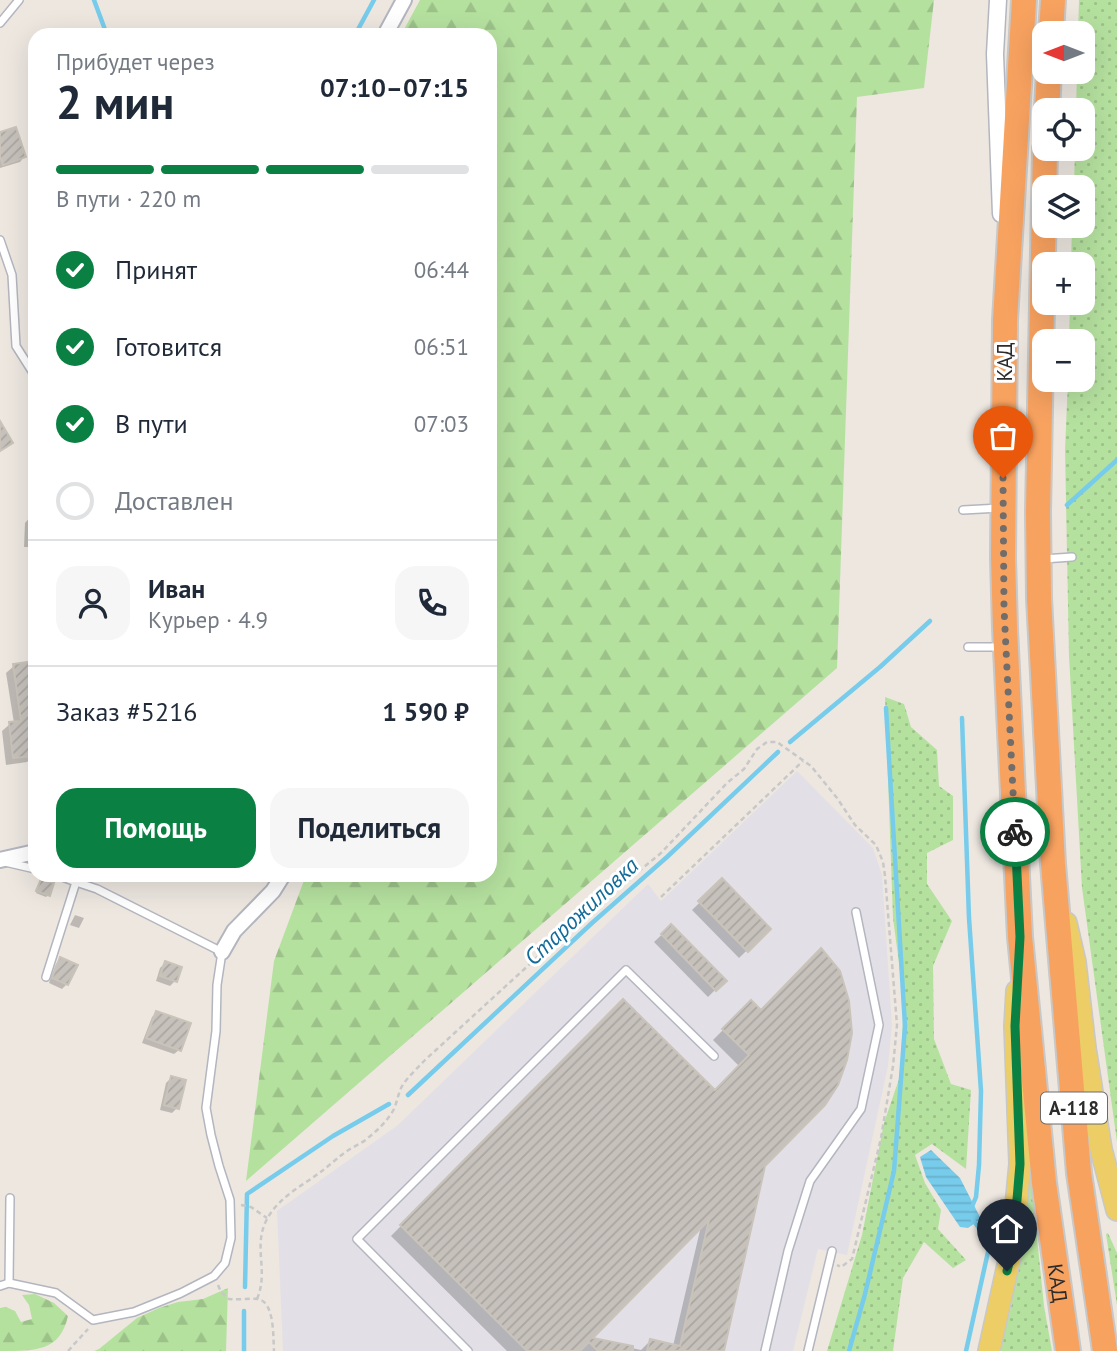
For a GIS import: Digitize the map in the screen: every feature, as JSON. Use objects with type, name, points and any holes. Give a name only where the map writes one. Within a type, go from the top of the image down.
[{"type":"highway","name":"КАД","points":[[1024,0],[1005,320],[1003,564],[1020,937],[1044,1183],[1068,1351]]},
{"type":"highway","points":[[1052,21],[1053,0]]},
{"type":"highway","name":"КАД","points":[[1045,161],[1038,512],[1039,598],[1053,863],[1079,1173],[1105,1351]]},
{"type":"main road","points":[[1053,863],[1075,962],[1101,1149],[1117,1210]]},
{"type":"main road","points":[[989,1351],[1013,1247],[1020,1164],[1015,1026],[1020,937]]},
{"type":"street","points":[[389,28],[404,0]]},
{"type":"street","points":[[998,0],[995,54],[1005,320]]},
{"type":"street","points":[[0,860],[28,854]]},
{"type":"street","points":[[222,953],[234,931],[279,882]]},
{"type":"lane","points":[[0,23],[19,0]]},
{"type":"lane","points":[[0,240],[12,275],[16,346],[28,365]]},
{"type":"lane","points":[[963,510],[1003,508]]},
{"type":"lane","points":[[1039,560],[1072,557]]},
{"type":"lane","points":[[968,647],[1006,647]]},
{"type":"lane","points":[[0,860],[28,867]]},
{"type":"lane","points":[[0,1286],[9,1283],[56,1293],[93,1321],[134,1312],[214,1276],[225,1263],[231,1238],[230,1200],[213,1145],[206,1108],[222,953],[97,889],[76,882],[46,977]]},
{"type":"lane","points":[[765,1351],[788,1251],[810,1181],[861,1108],[879,1025],[856,912]]},
{"type":"lane","points":[[468,1351],[357,1240],[626,970],[714,1056]]},
{"type":"lane","points":[[9,1283],[10,1198]]},
{"type":"lane","points":[[808,1351],[832,1251]]},
{"type":"path","points":[[257,1299],[263,1277],[260,1241],[267,1218],[289,1194],[383,1125],[394,1109],[408,1078],[425,1060],[567,930],[662,853],[727,783],[744,769],[757,749],[767,743],[777,742],[811,766],[855,825],[876,845]]},
{"type":"path","points":[[662,897],[803,761]]},
{"type":"path","points":[[243,1205],[267,1218]]},
{"type":"path","points":[[221,1292],[229,1299],[257,1299],[263,1302],[273,1324],[274,1351]]},
{"type":"path","points":[[68,1351],[93,1321]]},
{"type":"shaded area","points":[[797,771],[873,848],[882,875],[892,1025],[888,1066],[847,1255],[818,1249],[793,1351],[283,1351],[277,1211],[398,1125],[648,884],[661,901]]},
{"type":"green space","points":[[420,0],[934,0],[924,88],[857,97],[837,668],[246,1181],[274,961],[303,882],[497,882],[497,28],[405,28]]},
{"type":"green space","points":[[1079,0],[1117,0],[1117,1142],[1082,888],[1069,656],[1065,450],[1067,392],[1095,392],[1095,329],[1069,329],[1070,315],[1095,315],[1095,252],[1071,252],[1072,238],[1095,238],[1095,175],[1074,175],[1075,161],[1095,161],[1095,98],[1076,98],[1077,84],[1096,84],[1096,21],[1078,21]]},
{"type":"green space","points":[[885,697],[904,704],[911,727],[937,750],[939,786],[953,796],[953,840],[927,853],[927,884],[952,921],[933,966],[934,1039],[951,1084],[971,1090],[966,1169],[932,1144],[915,1155],[925,1183],[941,1210],[938,1229],[966,1260],[953,1268],[924,1242],[903,1278],[893,1351],[827,1351],[862,1235],[884,1123],[900,1076],[904,1001],[893,918]]},
{"type":"green space","points":[[1031,1179],[1044,1306],[1052,1351],[1000,1351],[1012,1303],[1024,1180]]},
{"type":"green space","points":[[1108,1233],[1117,1253],[1117,1305],[1106,1234]]},
{"type":"green space","points":[[228,1288],[226,1351],[94,1351],[137,1318],[178,1302],[203,1299]]},
{"type":"green space","points":[[35,1294],[54,1303],[68,1316],[64,1328],[53,1342],[45,1347],[0,1351],[0,1308],[6,1307],[15,1311],[21,1322],[32,1319],[29,1305],[22,1295]]},
{"type":"water","points":[[931,1150],[960,1178],[981,1219],[968,1228],[960,1227],[926,1177],[920,1157]]},
{"type":"building","points":[[16,127],[26,157],[3,165],[0,157],[0,132]]},
{"type":"building","points":[[0,421],[13,443],[0,451]]},
{"type":"building","points":[[28,662],[28,757],[13,758],[9,722],[21,721],[13,664]]},
{"type":"building","points":[[722,878],[771,929],[748,952],[698,901]]},
{"type":"building","points":[[40,882],[54,883],[50,896],[36,891]]},
{"type":"building","points":[[671,924],[727,981],[716,991],[661,934]]},
{"type":"building","points":[[821,948],[840,971],[849,1001],[852,1033],[847,1060],[838,1085],[825,1105],[765,1166],[724,1351],[647,1351],[650,1339],[680,1346],[709,1220],[593,1338],[633,1346],[633,1351],[598,1351],[589,1342],[580,1351],[527,1351],[400,1225],[623,999],[715,1090],[749,1055],[722,1029],[751,1000],[761,1010]]},
{"type":"building","points":[[60,957],[78,965],[68,985],[52,978]]},
{"type":"building","points":[[165,961],[182,967],[177,982],[160,976]]},
{"type":"building","points":[[156,1011],[191,1023],[181,1051],[146,1038]]},
{"type":"building","points":[[171,1076],[186,1080],[179,1109],[164,1105]]},
{"type":"waterway","points":[[94,0],[104,28]]},
{"type":"waterway","points":[[359,28],[374,0]]},
{"type":"waterway","name":"Старожиловка","points":[[1067,505],[1117,460]]},
{"type":"waterway","name":"Старожиловка","points":[[790,742],[880,667],[930,621]]},
{"type":"waterway","points":[[849,1351],[894,1171],[905,1026],[886,708]]},
{"type":"waterway","points":[[962,718],[969,918],[981,1091],[979,1165],[976,1197],[971,1209]]},
{"type":"waterway","name":"Старожиловка","points":[[408,1095],[778,752]]},
{"type":"waterway","name":"Старожиловка","points":[[245,1287],[247,1194],[333,1136],[389,1104]]},
{"type":"waterway","points":[[966,1351],[990,1243],[973,1220]]},
{"type":"waterway","points":[[244,1311],[244,1351]]},
{"type":"way so far","points":[[1003,478],[1004,608],[1015,832]]},
{"type":"route","points":[[1007,1271],[1013,1247],[1020,1164],[1015,1026],[1020,937],[1015,832]]}]
